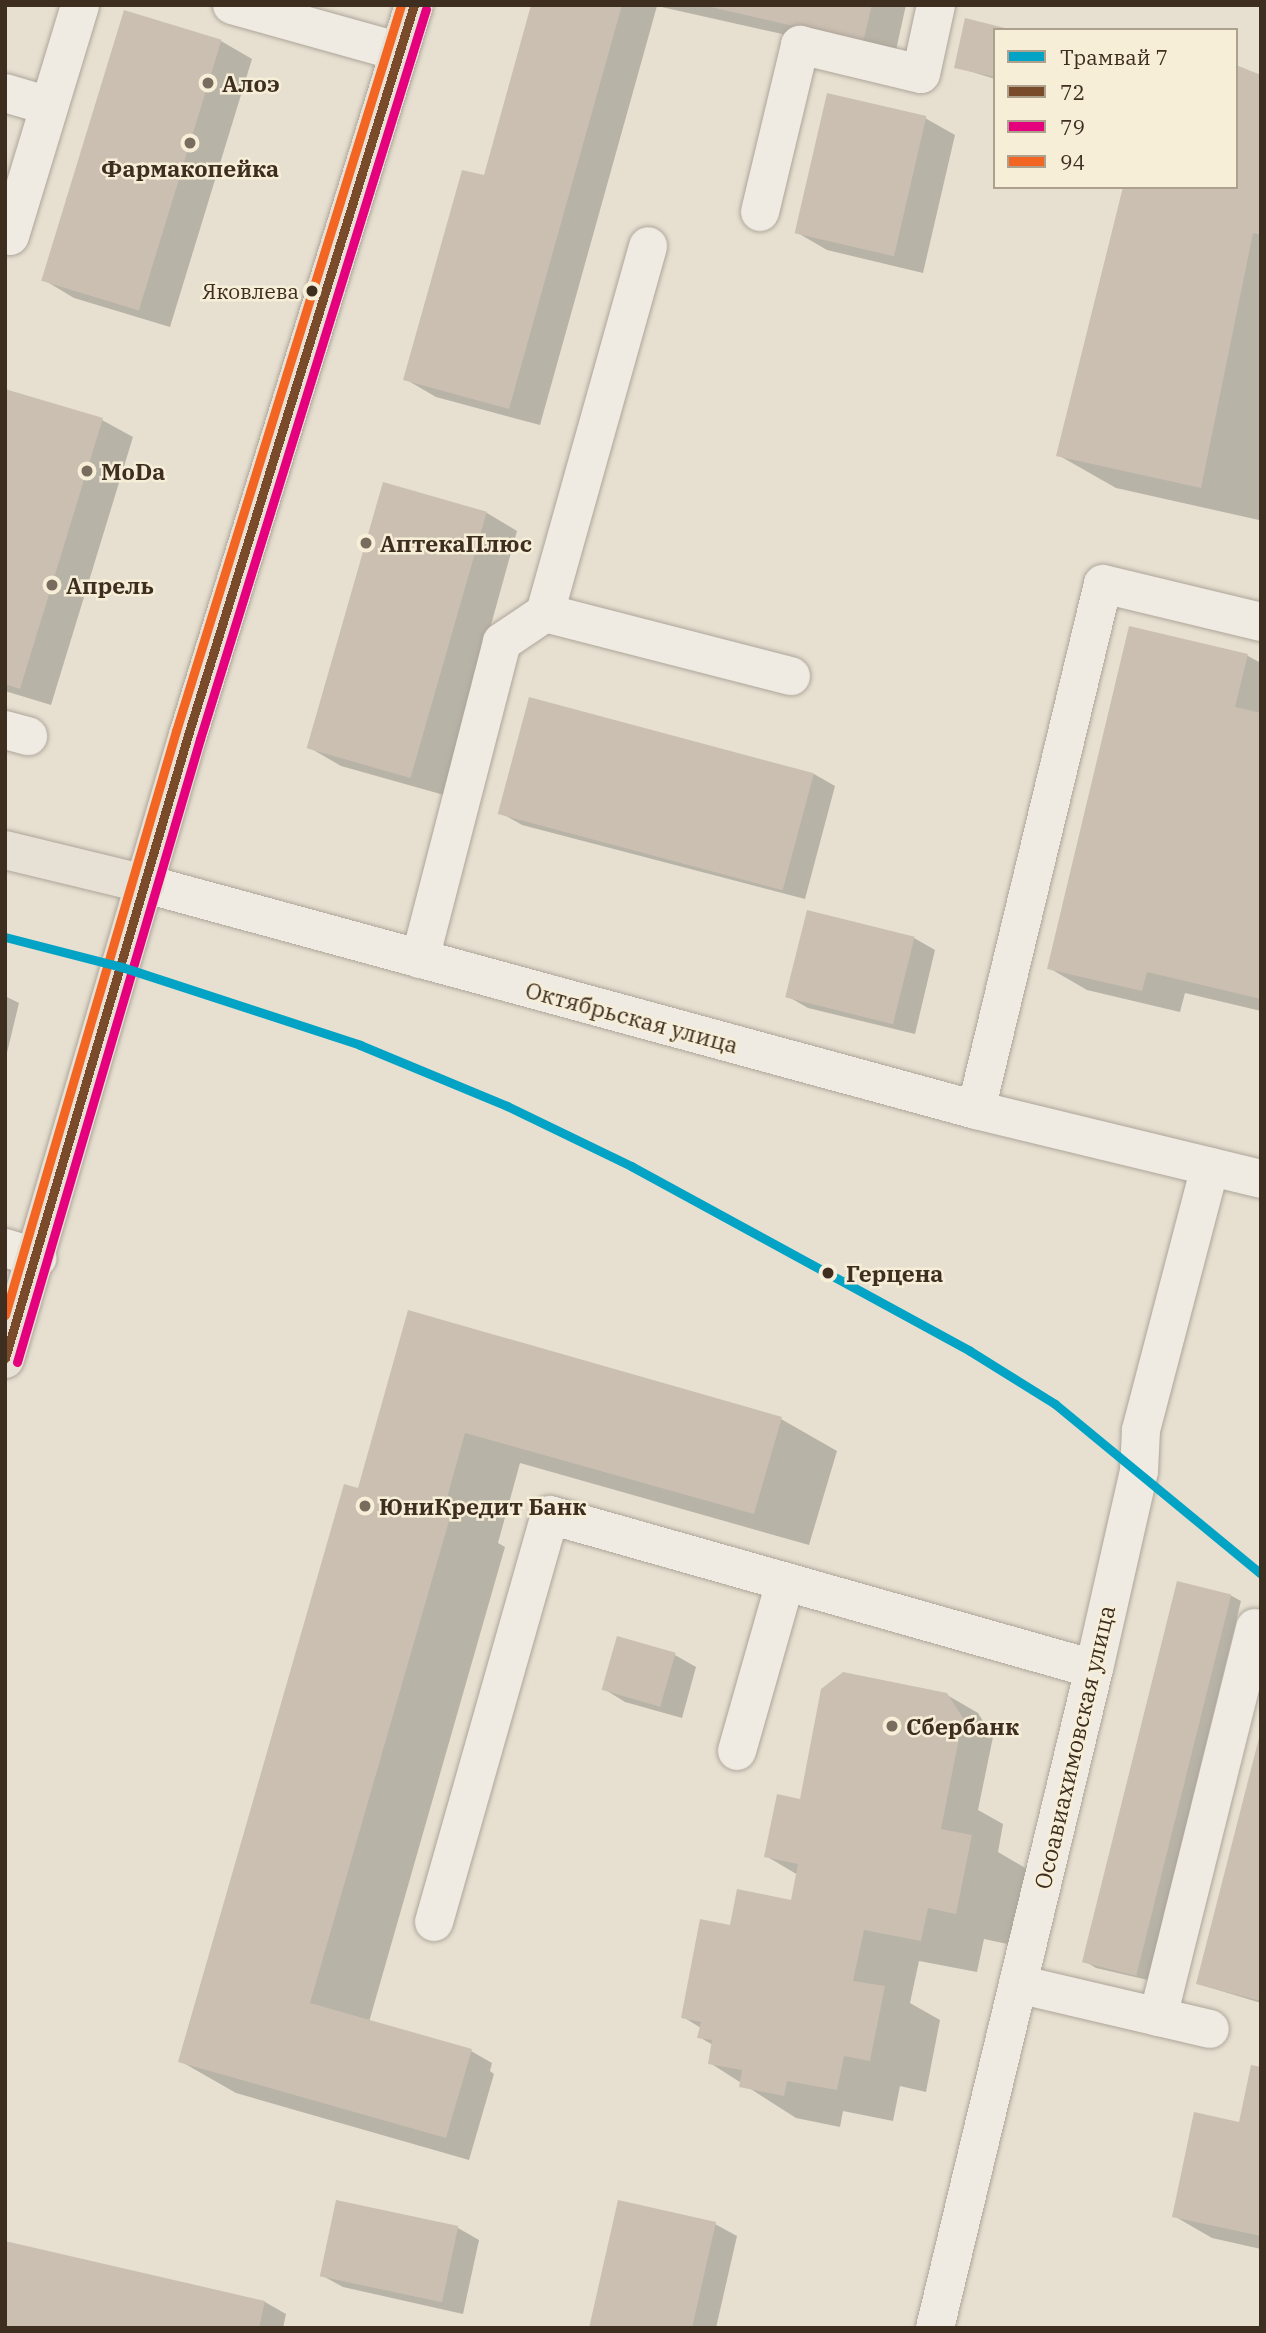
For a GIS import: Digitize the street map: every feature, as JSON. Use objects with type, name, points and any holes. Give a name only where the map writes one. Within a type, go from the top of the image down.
[{"type":"main road","points":[[5,1359],[21,1253],[146,884],[414,5]]},
{"type":"main road","name":"Октябрьская улица","points":[[5,850],[146,884]]},
{"type":"street","points":[[9,236],[80,5]]},
{"type":"street","points":[[232,5],[294,15],[400,52]]},
{"type":"street","points":[[760,212],[800,44],[921,74],[936,5]]},
{"type":"street","points":[[5,93],[49,106]]},
{"type":"street","points":[[420,960],[502,642],[545,612],[648,246]]},
{"type":"street","points":[[976,1110],[1103,584],[1261,622]]},
{"type":"street","points":[[545,612],[791,676]]},
{"type":"street","name":"Октябрьская улица","points":[[146,884],[976,1110],[1261,1179]]},
{"type":"street","name":"Осоавиахимовская улица","points":[[935,2328],[1094,1669],[1139,1471],[1142,1430],[1210,1167]]},
{"type":"street","points":[[434,1922],[550,1515],[1094,1669]]},
{"type":"street","points":[[737,1751],[785,1582]]},
{"type":"street","points":[[1158,2017],[1255,1628]]},
{"type":"street","points":[[1018,1984],[1210,2029]]},
{"type":"building","points":[[531,5],[622,5],[509,409],[403,380],[462,170],[484,175]]},
{"type":"building","points":[[702,5],[872,5],[863,42]]},
{"type":"building","points":[[124,10],[222,40],[139,310],[41,281]]},
{"type":"building","points":[[965,18],[1005,28],[993,28],[993,77],[954,68]]},
{"type":"building","points":[[1238,66],[1261,75],[1261,235],[1253,233],[1201,488],[1056,456],[1123,189],[1238,189]]},
{"type":"building","points":[[827,93],[926,116],[894,256],[795,233]]},
{"type":"building","points":[[5,389],[103,418],[20,689],[5,684]]},
{"type":"building","points":[[383,482],[487,512],[410,778],[307,748]]},
{"type":"building","points":[[1129,626],[1248,654],[1235,707],[1261,713],[1261,999],[1147,972],[1142,991],[1047,969]]},
{"type":"building","points":[[529,697],[814,773],[783,890],[498,814]]},
{"type":"building","points":[[807,910],[915,937],[893,1024],[785,997]]},
{"type":"building","points":[[408,1310],[782,1417],[754,1514],[465,1433],[443,1512],[451,1514],[310,2003],[472,2049],[446,2138],[178,2062],[344,1484],[358,1488]]},
{"type":"building","points":[[1177,1581],[1231,1595],[1136,1976],[1082,1962]]},
{"type":"building","points":[[617,1636],[676,1653],[660,1707],[602,1690]]},
{"type":"building","points":[[843,1672],[947,1693],[963,1718],[941,1829],[972,1835],[956,1914],[928,1908],[921,1941],[864,1930],[853,1981],[885,1986],[870,2061],[844,2056],[837,2090],[787,2081],[784,2096],[739,2087],[742,2070],[708,2064],[712,2040],[697,2038],[701,2022],[681,2018],[700,1919],[730,1925],[737,1889],[791,1900],[798,1864],[764,1857],[777,1794],[800,1799],[821,1689]]},
{"type":"building","points":[[1261,1734],[1261,2001],[1196,1984]]},
{"type":"building","points":[[1251,2065],[1261,2067],[1261,2236],[1172,2217],[1194,2112],[1239,2122]]},
{"type":"building","points":[[336,2200],[458,2226],[442,2302],[320,2276]]},
{"type":"building","points":[[618,2200],[716,2222],[692,2328],[589,2328]]},
{"type":"building","points":[[5,2241],[265,2301],[259,2328],[5,2328]]},
{"type":"tram line","name":"7","points":[[5,937],[122,967],[360,1045],[507,1106],[631,1166],[970,1351],[1055,1404],[1261,1574]]},
{"type":"transit line","name":"94","points":[[5,1315],[176,731],[401,5]]},
{"type":"transit line","name":"72","points":[[5,1358],[188,735],[414,5]]},
{"type":"transit line","name":"79","points":[[17,1362],[200,739],[426,9]]},
{"type":"place","name":"Алоэ","points":[[208,83]]},
{"type":"place","name":"Фармакопейка","points":[[190,143]]},
{"type":"place","name":"Яковлева","points":[[312,291]]},
{"type":"place","name":"МоDa","points":[[87,471]]},
{"type":"place","name":"АптекаПлюс","points":[[366,543]]},
{"type":"place","name":"Апрель","points":[[52,585]]},
{"type":"place","name":"Герцена","points":[[828,1273]]},
{"type":"place","name":"ЮниКредит Банк","points":[[365,1506]]},
{"type":"place","name":"Сбербанк","points":[[892,1726]]}]
